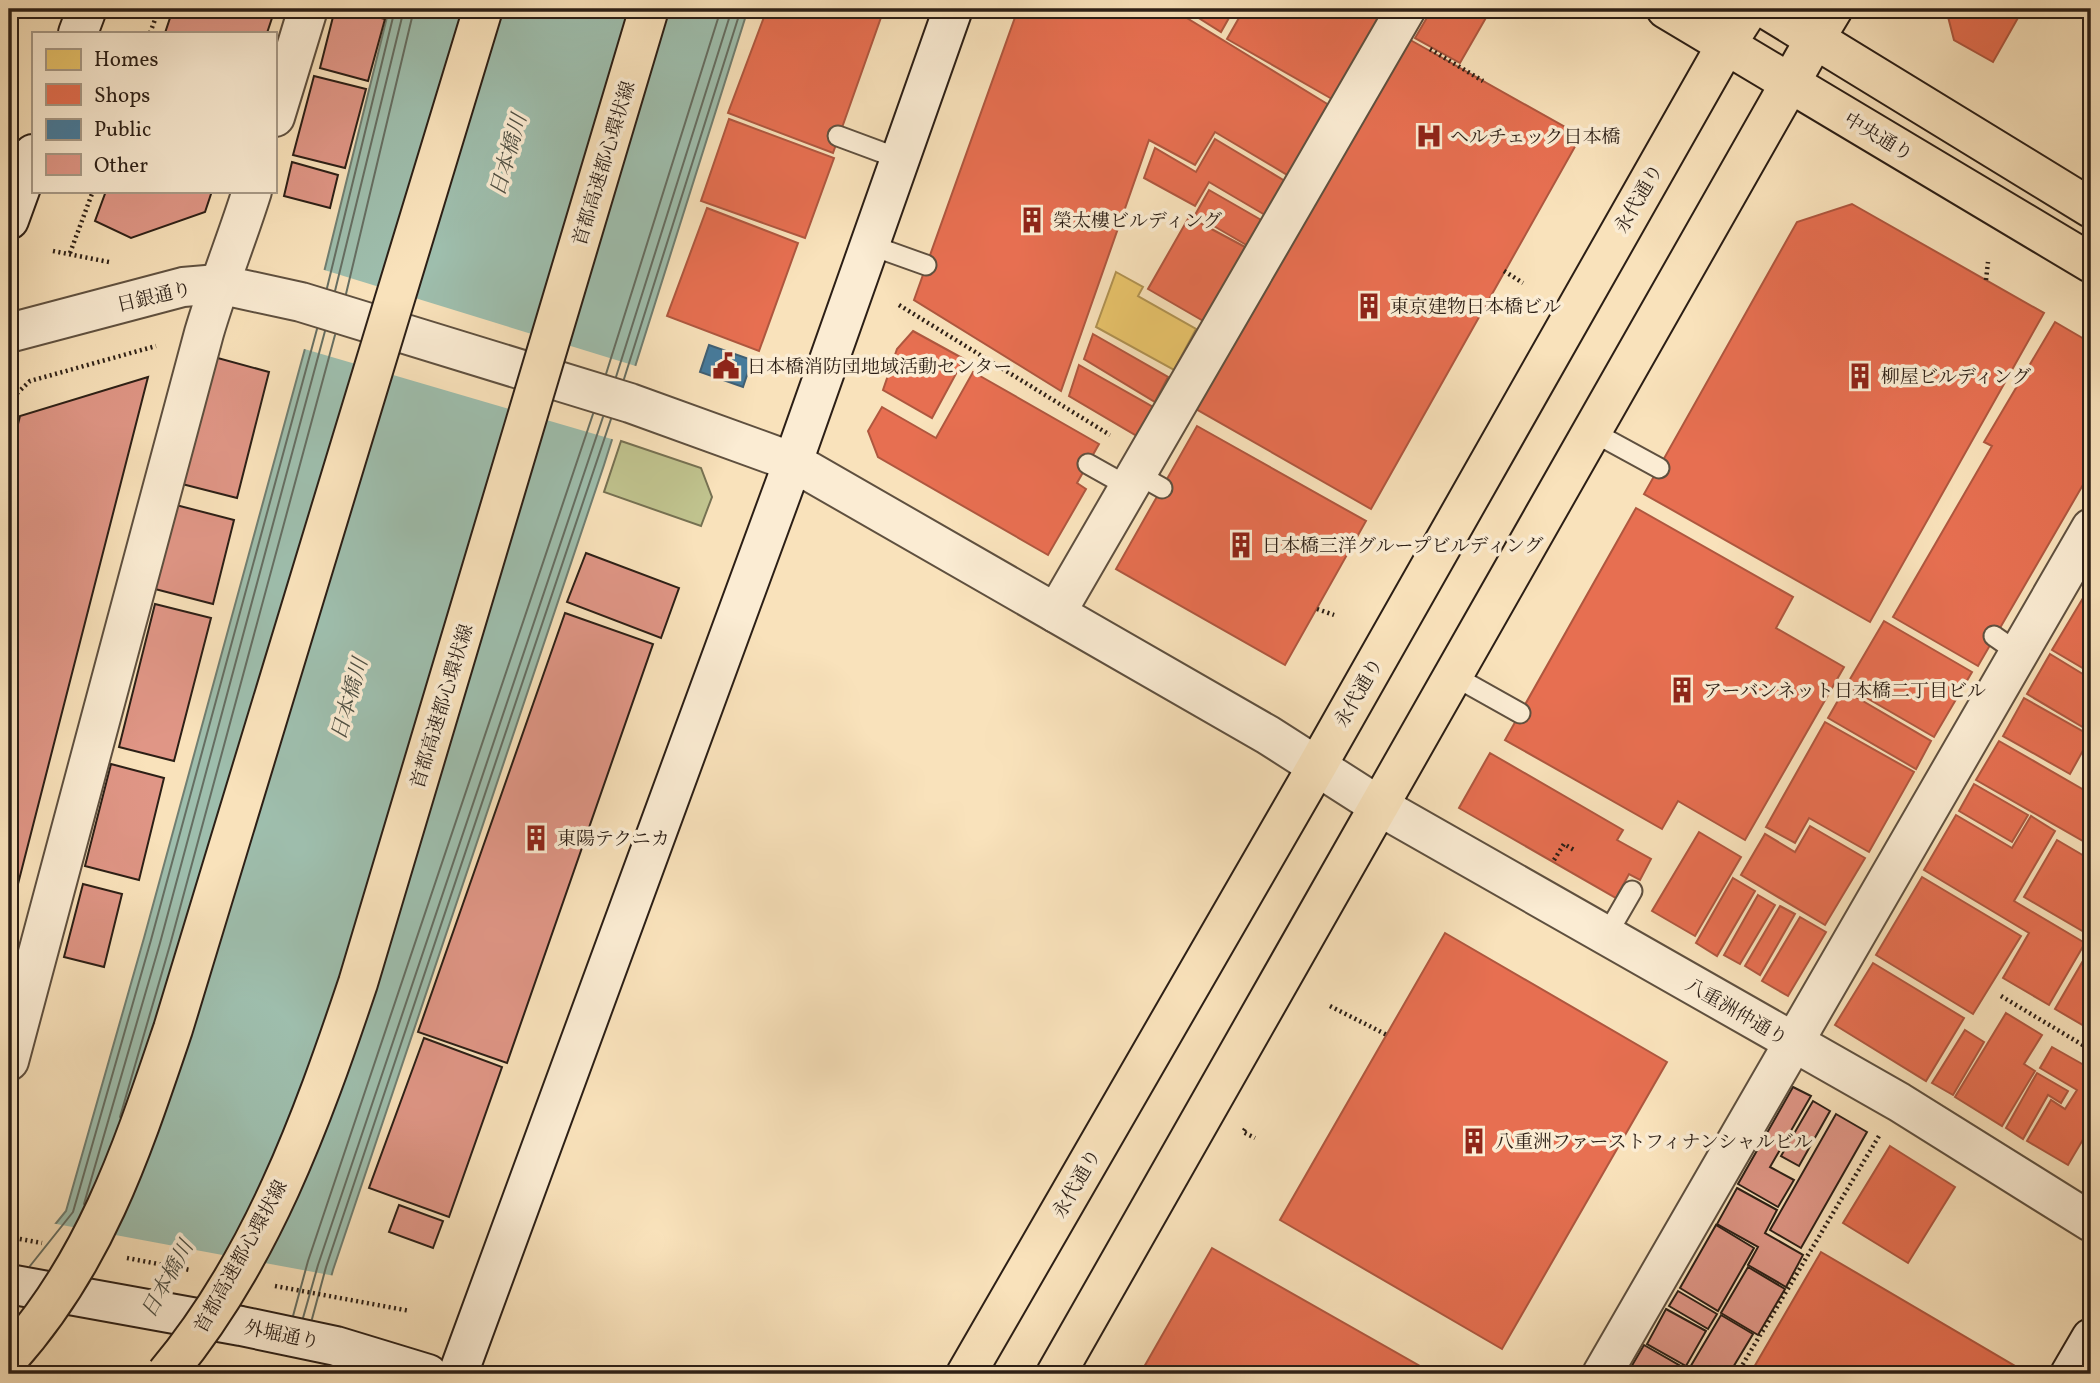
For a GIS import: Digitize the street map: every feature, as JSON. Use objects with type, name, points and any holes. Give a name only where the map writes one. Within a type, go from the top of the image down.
[{"type":"main road","points":[[9,1358],[73,1271],[103,1219],[125,1170],[145,1114],[483,9]]},
{"type":"main road","name":"首都高速都心環状線","points":[[166,1374],[207,1320],[264,1223],[292,1164],[326,1079],[358,983],[649,9]]},
{"type":"main road","name":"中央通り","points":[[1666,9],[2091,263]]},
{"type":"main road","name":"永代通り","points":[[966,1374],[1749,9]]},
{"type":"main road","points":[[1766,9],[1824,24],[2091,208]]},
{"type":"main road","points":[[1056,1374],[1824,24]]},
{"type":"street","points":[[78,32],[87,9]]},
{"type":"street","points":[[276,114],[308,9]]},
{"type":"street","points":[[458,1374],[793,462],[953,9]]},
{"type":"street","points":[[1056,613],[1144,476],[1227,336],[1325,129],[1400,18]]},
{"type":"street","points":[[9,220],[32,157]]},
{"type":"street","points":[[9,1061],[204,333],[218,285],[235,247],[252,192]]},
{"type":"street","name":"日銀通り","points":[[9,333],[183,287],[218,285],[302,302],[630,403],[793,462]]},
{"type":"street","name":"八重洲仲通り","points":[[793,462],[1268,735],[1379,806],[1899,1102],[2091,1222]]},
{"type":"street","points":[[1602,1374],[1793,1043],[2007,645],[2091,528]]},
{"type":"street","name":"外堀通り","points":[[9,1283],[336,1346],[428,1374]]},
{"type":"street","points":[[2070,1374],[2091,1338]]},
{"type":"street","points":[[9,1372],[21,1374]]},
{"type":"lane","points":[[838,136],[900,159]]},
{"type":"lane","points":[[870,245],[926,265]]},
{"type":"lane","points":[[1593,432],[1659,468]]},
{"type":"lane","points":[[1088,464],[1144,476]]},
{"type":"lane","points":[[1454,676],[1520,713]]},
{"type":"lane","points":[[1606,936],[1632,891]]},
{"type":"path","points":[[150,32],[159,9]]},
{"type":"path","points":[[1400,18],[1483,81]]},
{"type":"path","points":[[70,253],[93,192]]},
{"type":"path","points":[[53,251],[120,264]]},
{"type":"path","points":[[1986,280],[1988,262]]},
{"type":"path","points":[[1504,271],[1523,283]]},
{"type":"path","points":[[899,305],[1144,476]]},
{"type":"path","points":[[9,401],[30,381],[204,333]]},
{"type":"path","points":[[1317,609],[1335,615]]},
{"type":"path","points":[[2091,771],[2088,776],[2091,778]]},
{"type":"path","points":[[1553,862],[1564,844],[1574,850]]},
{"type":"path","points":[[2001,996],[2091,1050]]},
{"type":"path","points":[[1330,1006],[1387,1035]]},
{"type":"path","points":[[1738,1374],[1899,1102]]},
{"type":"path","points":[[9,1237],[31,1241]]},
{"type":"green space","points":[[621,441],[701,468],[712,497],[701,526],[604,492]]},
{"type":"water","name":"日本橋川","points":[[389,9],[748,9],[604,465],[333,1270],[304,1374],[9,1281],[66,1211],[144,938],[306,345]]},
{"type":"pier","points":[[321,269],[639,367],[615,440],[301,348]]},
{"type":"pier","points":[[51,1223],[335,1276],[308,1374],[9,1374],[9,1275]]},
{"type":"building: Homes","points":[[1116,272],[1143,287],[1138,296],[1196,329],[1174,370],[1096,327]]},
{"type":"building: Shops","points":[[767,9],[884,9],[833,153],[728,113]]},
{"type":"building: Shops","name":"榮太樓ビルディング","points":[[1018,9],[1172,9],[1329,105],[1289,176],[1215,132],[1195,165],[1149,140],[1061,391],[914,300]]},
{"type":"building: Shops","points":[[1202,9],[1234,9],[1221,32],[1197,17]]},
{"type":"building: Shops","points":[[1244,9],[1386,9],[1332,99],[1227,39]]},
{"type":"building: Shops","points":[[1432,9],[1491,9],[1460,63],[1415,38]]},
{"type":"building: Shops","points":[[1946,9],[2023,9],[1993,62],[1954,40]]},
{"type":"building: Shops","name":"東京建物日本橋ビル","points":[[1405,37],[1581,136],[1371,509],[1196,409]]},
{"type":"building: Shops","points":[[729,119],[834,158],[805,238],[701,201]]},
{"type":"building: Shops","points":[[1215,139],[1285,181],[1265,215],[1209,182],[1195,206],[1144,178],[1155,148],[1196,172]]},
{"type":"building: Shops","points":[[1209,190],[1263,221],[1248,246],[1195,215]]},
{"type":"building: Shops","name":"柳屋ビルディング","points":[[1852,204],[2044,313],[1870,622],[1644,494],[1797,222]]},
{"type":"building: Shops","points":[[707,208],[798,243],[759,351],[667,316]]},
{"type":"building: Shops","points":[[1189,217],[1247,248],[1205,322],[1148,289]]},
{"type":"building: Shops","points":[[2055,322],[2091,343],[2091,471],[1978,666],[1893,617],[1992,446],[1984,442]]},
{"type":"building: Shops","points":[[913,331],[964,359],[932,418],[883,390],[897,349]]},
{"type":"building: Shops","points":[[1093,334],[1168,377],[1155,402],[1084,359]]},
{"type":"building: Shops","points":[[1079,365],[1153,407],[1137,436],[1069,396]]},
{"type":"building: Shops","points":[[973,372],[1099,444],[1077,483],[1086,489],[1048,555],[878,457],[868,431],[882,407],[936,438]]},
{"type":"building: Shops","name":"日本橋三洋グループビルディング","points":[[1197,426],[1366,521],[1285,665],[1116,569]]},
{"type":"building: Shops","name":"アーバンネット日本橋二丁目ビル","points":[[1636,508],[1793,597],[1776,628],[1844,667],[1745,840],[1678,801],[1662,829],[1505,740]]},
{"type":"building: Shops","points":[[2086,593],[2091,596],[2091,673],[2052,650]]},
{"type":"building: Shops","points":[[1884,621],[1972,672],[1934,737],[1846,686]]},
{"type":"building: Shops","points":[[2050,654],[2091,679],[2091,732],[2027,694]]},
{"type":"building: Shops","points":[[1844,690],[1931,741],[1916,769],[1828,718]]},
{"type":"building: Shops","points":[[2024,698],[2091,736],[2070,774],[2003,736]]},
{"type":"building: Shops","points":[[1825,722],[1914,772],[1869,852],[1809,818],[1795,843],[1766,827]]},
{"type":"building: Shops","points":[[1999,741],[2091,794],[2090,845],[1976,780]]},
{"type":"building: Shops","points":[[1490,753],[1623,830],[1617,840],[1651,859],[1640,880],[1629,874],[1616,898],[1459,808]]},
{"type":"building: Shops","points":[[1974,784],[2028,815],[2012,842],[1959,811]]},
{"type":"building: Shops","points":[[1956,815],[2012,848],[2031,816],[2055,831],[2014,901],[2085,943],[2049,1005],[2003,978],[2029,933],[1924,870]]},
{"type":"building: Shops","points":[[1810,826],[1865,858],[1825,925],[1741,875],[1765,834],[1795,852]]},
{"type":"building: Shops","points":[[1699,832],[1741,857],[1695,936],[1652,911]]},
{"type":"building: Shops","points":[[2057,840],[2091,860],[2091,936],[2024,897]]},
{"type":"building: Shops","points":[[1922,877],[2021,936],[1973,1014],[1876,955]]},
{"type":"building: Shops","points":[[1733,878],[1755,891],[1717,956],[1696,943]]},
{"type":"building: Shops","points":[[1758,895],[1775,905],[1740,964],[1724,955]]},
{"type":"building: Shops","points":[[1780,906],[1795,914],[1760,975],[1745,966]]},
{"type":"building: Shops","points":[[1800,917],[1826,932],[1788,996],[1762,981]]},
{"type":"building: Shops","name":"八重洲ファーストフィナンシャルビル","points":[[1445,933],[1667,1062],[1502,1349],[1280,1220]]},
{"type":"building: Shops","points":[[2091,947],[2091,1030],[2055,1009]]},
{"type":"building: Shops","points":[[1873,963],[1964,1018],[1926,1081],[1835,1025]]},
{"type":"building: Shops","points":[[2006,1013],[2042,1035],[2024,1064],[2035,1071],[2002,1126],[1955,1097]]},
{"type":"building: Shops","points":[[1965,1030],[1984,1042],[1953,1095],[1932,1083]]},
{"type":"building: Shops","points":[[2052,1047],[2091,1069],[2091,1126],[2068,1165],[2027,1141],[2051,1100],[2065,1109],[2077,1090],[2040,1068]]},
{"type":"building: Shops","points":[[2037,1073],[2068,1091],[2061,1103],[2048,1095],[2023,1139],[2006,1128]]},
{"type":"building: Shops","points":[[1890,1146],[1955,1187],[1908,1263],[1843,1223]]},
{"type":"building: Shops","points":[[1212,1248],[1434,1374],[1295,1374],[1283,1367],[1279,1374],[1140,1374]]},
{"type":"building: Shops","points":[[1821,1252],[2015,1366],[2011,1374],[1750,1374]]},
{"type":"building: Public","name":"日本橋消防団地域活動センター","points":[[709,345],[752,360],[743,387],[700,372]]},
{"type":"building: Other","points":[[173,9],[275,9],[267,32],[165,32]]},
{"type":"building: Other","points":[[335,9],[347,9],[385,19],[368,81],[320,68]]},
{"type":"building: Other","points":[[314,76],[366,89],[345,168],[293,155]]},
{"type":"building: Other","points":[[292,162],[338,175],[330,208],[284,196]]},
{"type":"building: Other","points":[[106,192],[212,192],[205,212],[131,238],[95,221]]},
{"type":"building: Other","points":[[214,357],[269,372],[237,498],[182,484]]},
{"type":"building: Other","points":[[148,377],[9,919],[9,460],[20,416]]},
{"type":"building: Other","points":[[176,505],[234,520],[213,604],[155,589]]},
{"type":"building: Other","points":[[586,553],[679,588],[661,638],[567,602]]},
{"type":"building: Other","points":[[155,604],[211,618],[174,761],[119,747]]},
{"type":"building: Other","name":"東陽テクニカ","points":[[565,613],[653,644],[507,1063],[418,1032]]},
{"type":"building: Other","points":[[111,764],[164,778],[139,880],[85,866]]},
{"type":"building: Other","points":[[83,884],[122,894],[104,967],[64,957]]},
{"type":"building: Other","points":[[424,1038],[502,1067],[449,1217],[369,1188]]},
{"type":"building: Other","points":[[1793,1087],[1811,1096],[1770,1167],[1794,1180],[1778,1207],[1738,1184]]},
{"type":"building: Other","points":[[1813,1101],[1830,1111],[1799,1166],[1781,1156]]},
{"type":"building: Other","points":[[1836,1114],[1867,1132],[1801,1248],[1770,1230]]},
{"type":"building: Other","points":[[1737,1188],[1777,1210],[1765,1233],[1803,1255],[1786,1287],[1748,1265],[1758,1247],[1717,1224]]},
{"type":"building: Other","points":[[399,1205],[443,1221],[433,1248],[389,1232]]},
{"type":"building: Other","points":[[1716,1225],[1754,1248],[1718,1311],[1680,1288]]},
{"type":"building: Other","points":[[1748,1267],[1785,1289],[1758,1335],[1721,1313]]},
{"type":"building: Other","points":[[1678,1291],[1717,1314],[1708,1329],[1669,1306]]},
{"type":"building: Other","points":[[1666,1309],[1706,1331],[1686,1366],[1647,1344]]},
{"type":"building: Other","points":[[1721,1315],[1753,1334],[1729,1374],[1686,1374]]},
{"type":"building: Other","points":[[1644,1345],[1684,1368],[1681,1374],[1627,1374]]},
{"type":"place","name":"ヘルチェック日本橋","points":[[1429,136]]},
{"type":"place","name":"榮太樓ビルディング","points":[[1032,220]]},
{"type":"place","name":"東京建物日本橋ビル","points":[[1369,306]]},
{"type":"place","name":"日本橋消防団地域活動センター","points":[[726,366]]},
{"type":"place","name":"柳屋ビルディング","points":[[1860,376]]},
{"type":"place","name":"日本橋三洋グループビルディング","points":[[1241,545]]},
{"type":"place","name":"アーバンネット日本橋二丁目ビル","points":[[1682,690]]},
{"type":"place","name":"東陽テクニカ","points":[[536,838]]},
{"type":"place","name":"八重洲ファーストフィナンシャルビル","points":[[1474,1141]]}]
